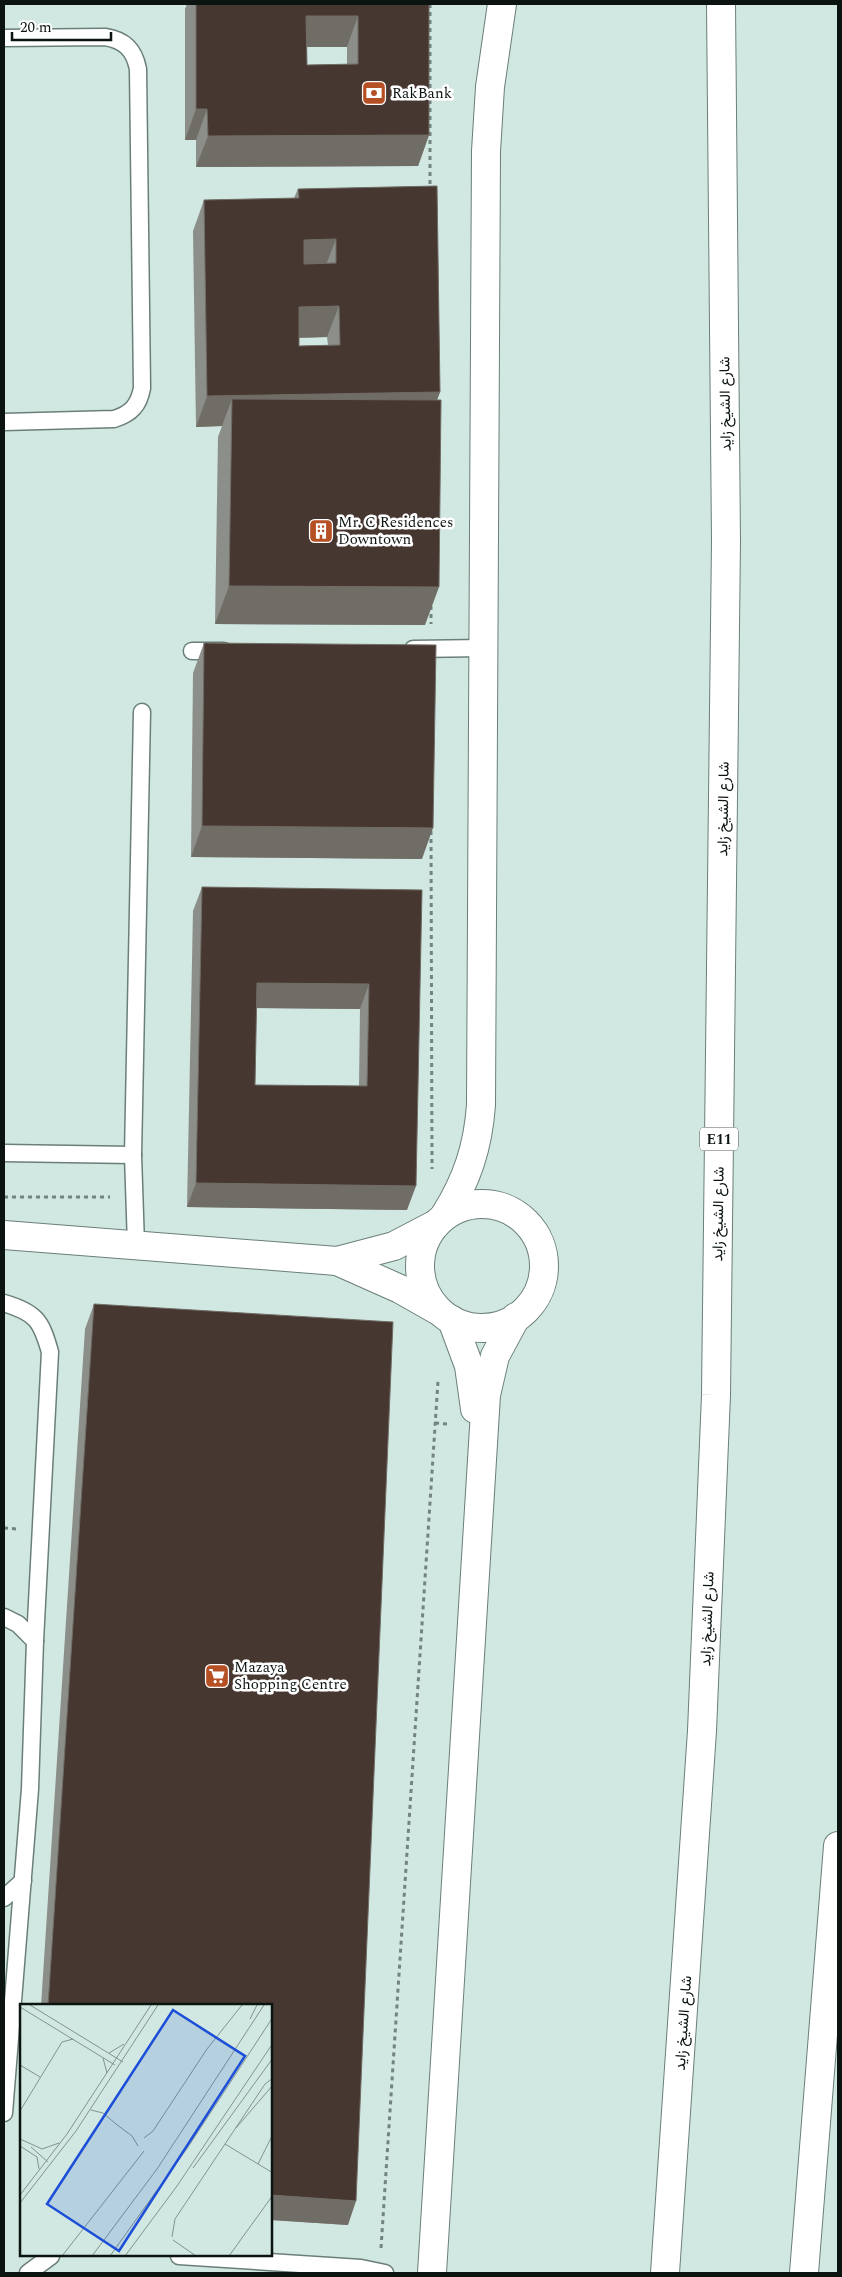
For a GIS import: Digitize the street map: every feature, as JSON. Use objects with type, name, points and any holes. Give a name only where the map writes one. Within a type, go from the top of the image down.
[{"type":"main road","points":[[483,1455],[469,1366],[445,1315],[428,1298],[422,1283],[419,1267],[421,1251],[427,1236],[460,1190],[472,1163],[479,1135],[482,1105],[486,151],[490,86],[502,4]]},
{"type":"main road","name":"شارع الشيخ زايد","points":[[665,2273],[702,1741],[716,1395],[726,541],[721,4]]},
{"type":"main road","points":[[4,1235],[337,1261],[394,1246],[460,1208],[476,1204],[492,1204],[508,1209],[522,1218],[533,1230],[542,1252],[543,1277],[533,1300],[516,1317],[501,1343],[490,1368],[486,1395],[432,2273]]},
{"type":"main road","points":[[337,1261],[400,1289],[468,1326],[484,1327],[501,1324],[516,1317]]},
{"type":"main road","points":[[804,2273],[838,1846]]},
{"type":"lane","points":[[4,38],[105,36],[117,39],[128,46],[135,57],[138,69],[142,388],[140,399],[134,409],[125,416],[114,419],[4,422]]},
{"type":"lane","points":[[396,649],[484,648]]},
{"type":"lane","points":[[192,651],[240,650]]},
{"type":"lane","points":[[136,1245],[133,1155],[142,712]]},
{"type":"lane","points":[[4,1153],[133,1155]]},
{"type":"lane","points":[[4,1303],[26,1310],[43,1328],[50,1352],[34,1641],[30,1789],[4,2113]]},
{"type":"lane","points":[[4,1617],[18,1624],[34,1641]]},
{"type":"lane","points":[[4,1898],[23,1882]]},
{"type":"lane","points":[[28,2273],[49,2257]]},
{"type":"lane","points":[[194,2257],[361,2268],[382,2272]]},
{"type":"path","points":[[430,4],[430,192]]},
{"type":"path","points":[[431,599],[431,649]]},
{"type":"path","points":[[431,827],[432,1174]]},
{"type":"path","points":[[4,1198],[135,1197]]},
{"type":"path","points":[[382,2272],[438,1376]]},
{"type":"building","points":[[196,4],[429,4],[429,135],[208,136],[207,109],[196,109]],"holes":[[[306,16],[358,16],[358,64],[307,65]]]},
{"type":"building","points":[[437,186],[440,392],[207,396],[204,200],[299,198],[298,189]],"holes":[[[336,239],[336,263],[304,264],[304,240]],[[339,306],[340,345],[299,346],[299,307]]]},
{"type":"building","name":"Mr. C Residences Downtown","points":[[232,399],[441,400],[439,587],[229,586]]},
{"type":"building","points":[[204,643],[436,645],[433,828],[202,826]]},
{"type":"building","points":[[202,887],[422,890],[416,1186],[196,1183]],"holes":[[[257,983],[369,984],[367,1086],[255,1085]]]},
{"type":"building","name":"Mazaya Shopping Centre","points":[[94,1304],[393,1322],[356,2201],[272,2195],[272,2004],[48,2004]]},
{"type":"place","name":"RakBank","points":[[374,93]]},
{"type":"place","name":"Mr. C Residences Downtown","points":[[321,531]]},
{"type":"place","name":"Mazaya Shopping Centre","points":[[217,1676]]}]
